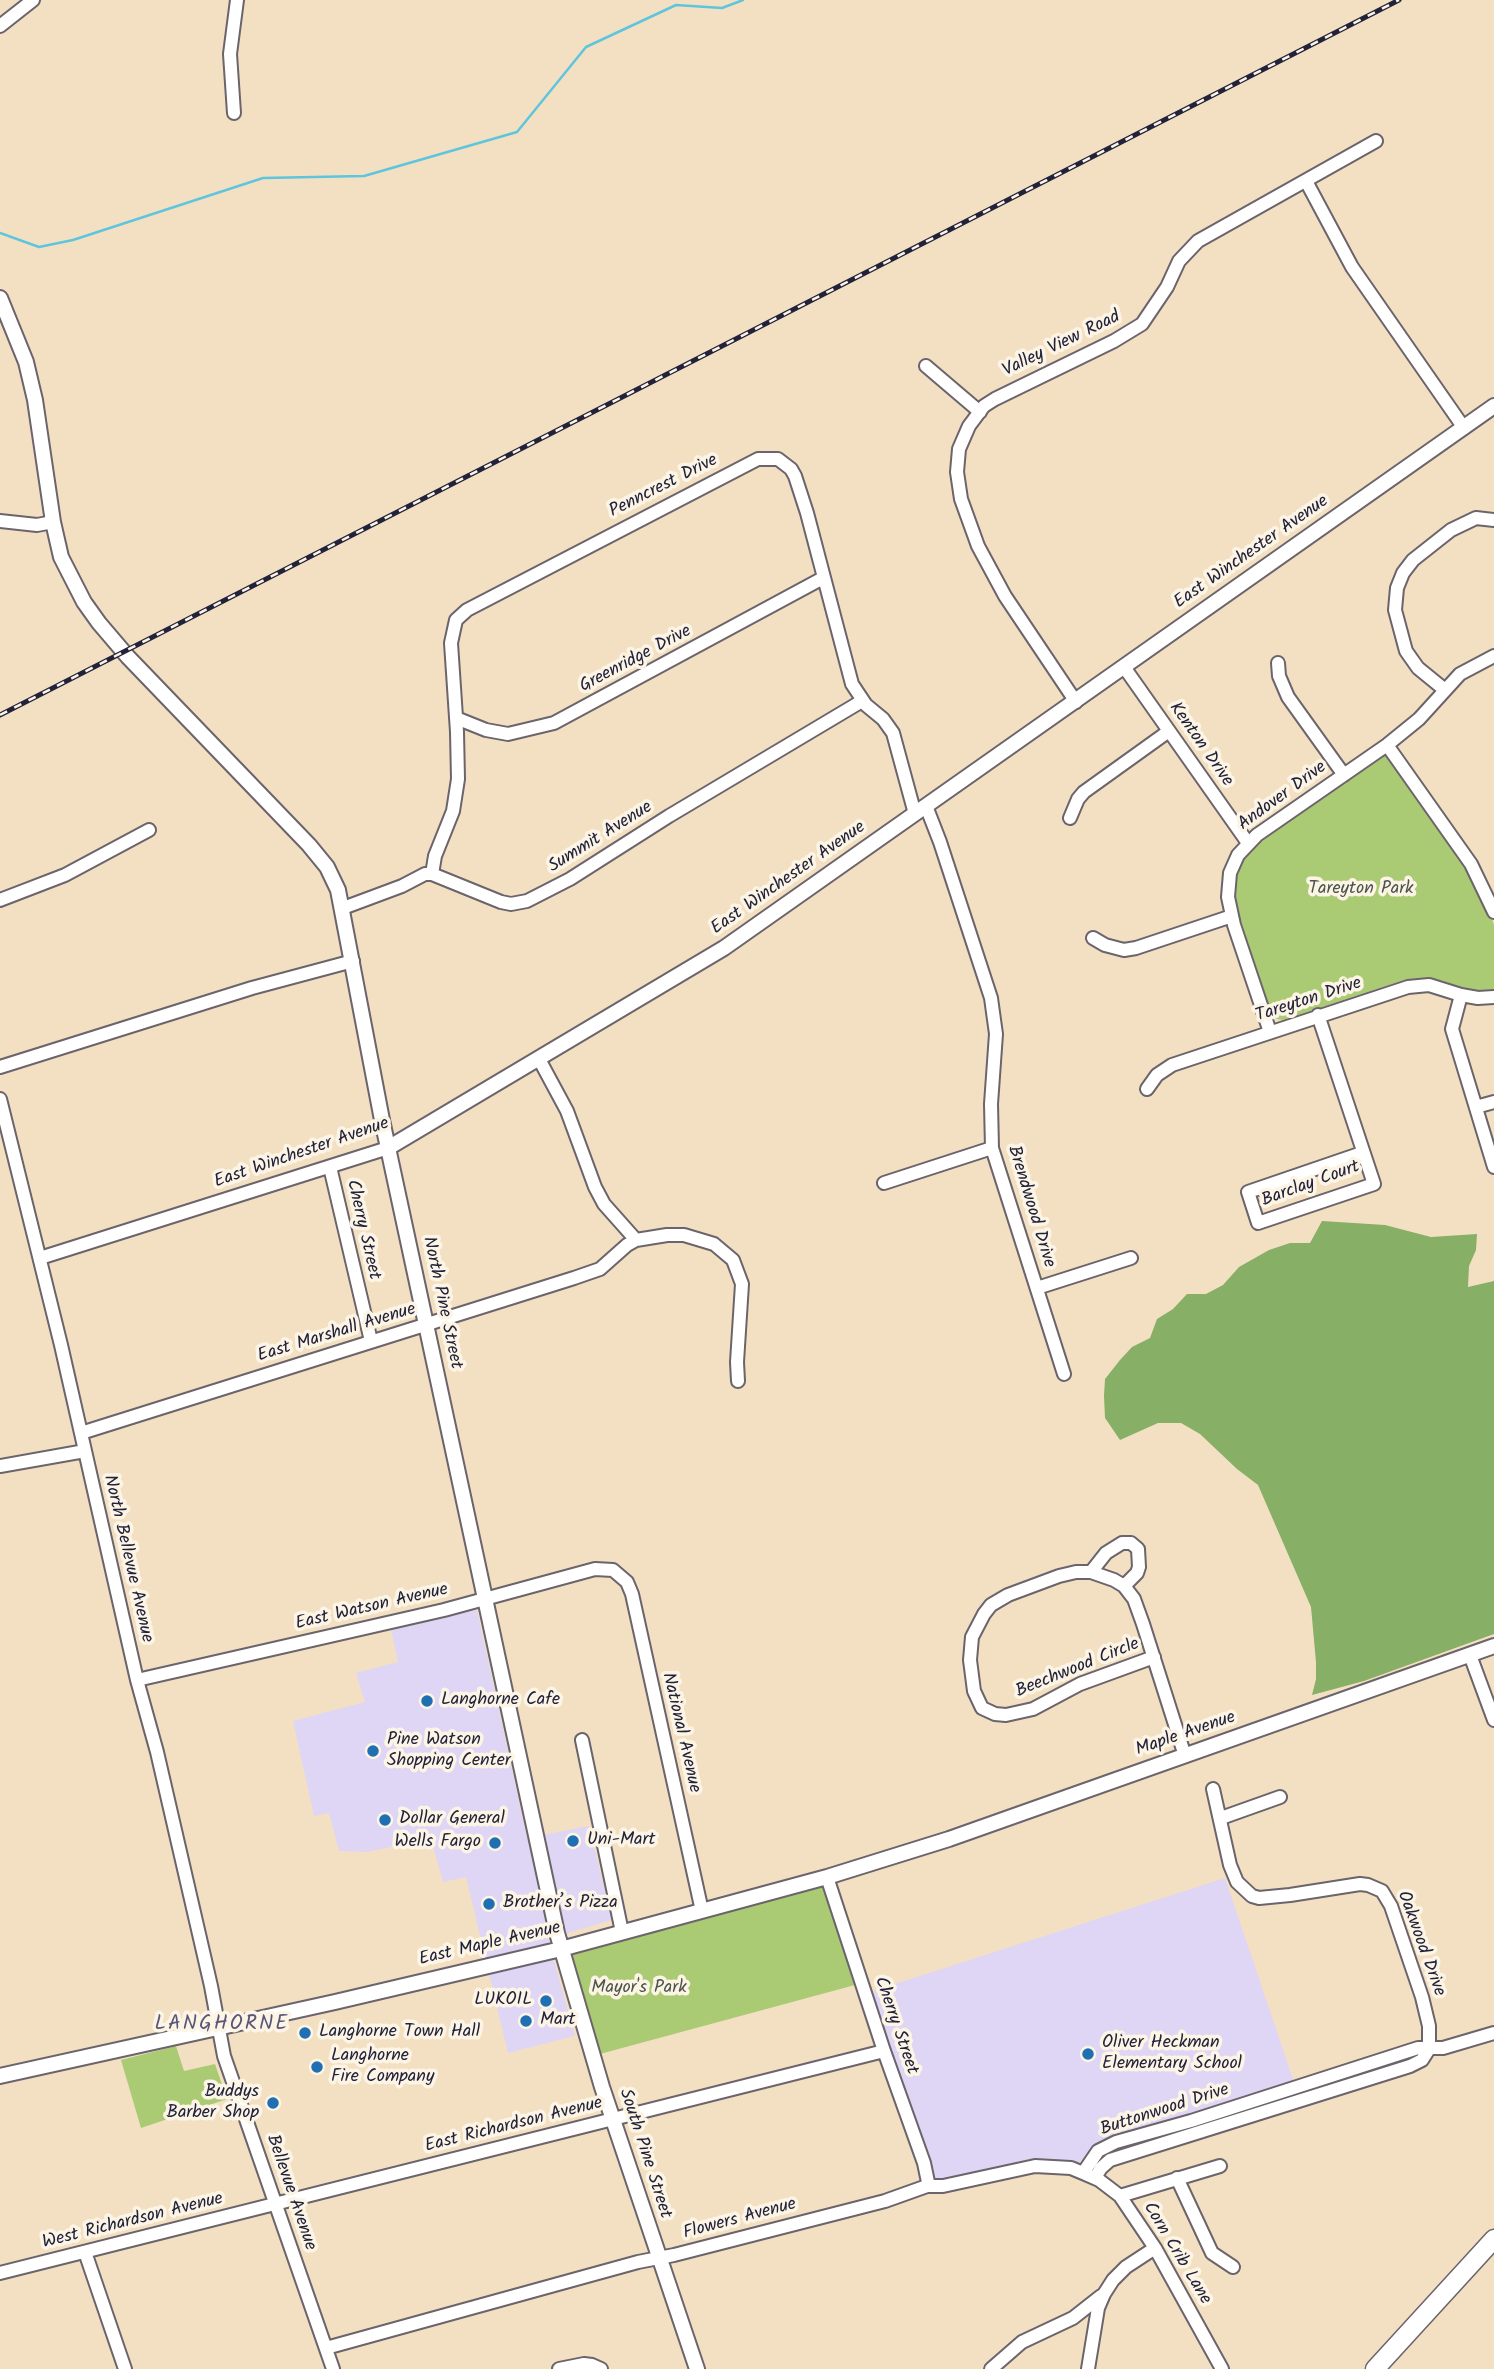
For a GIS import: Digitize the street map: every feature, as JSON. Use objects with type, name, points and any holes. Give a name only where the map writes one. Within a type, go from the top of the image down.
[{"type":"highway","points":[[1376,2369],[1494,2239]]},
{"type":"highway","points":[[1392,2369],[1494,2257]]},
{"type":"main road","name":"North Pine Street","points":[[0,298],[26,362],[35,400],[53,522],[64,562],[92,613],[123,651],[327,867],[338,890],[388,1148],[561,1949]]},
{"type":"main road","name":"East Winchester Avenue","points":[[388,1148],[724,948],[1494,406]]},
{"type":"main road","name":"Maple Avenue","points":[[890,1857],[1494,1646]]},
{"type":"main road","name":"East Maple Avenue","points":[[0,2076],[561,1949],[827,1877],[890,1857]]},
{"type":"main road","name":"South Pine Street","points":[[561,1949],[612,2119],[697,2369]]},
{"type":"street","points":[[0,26],[33,0]]},
{"type":"street","points":[[234,113],[230,54],[237,0]]},
{"type":"street","name":"Valley View Road","points":[[1076,702],[986,565],[961,499],[957,472],[959,449],[969,426],[995,399],[1114,341],[1142,324],[1167,287],[1179,261],[1187,250],[1203,237],[1376,141]]},
{"type":"street","points":[[1306,181],[1352,267],[1464,428]]},
{"type":"street","points":[[926,366],[980,412]]},
{"type":"street","name":"Penncrest Drive","points":[[432,874],[435,856],[455,801],[458,754],[451,643],[453,626],[462,614],[758,459],[778,460],[791,469],[795,476],[852,684],[862,701],[883,719],[893,733],[920,810]]},
{"type":"street","points":[[1445,690],[1418,668],[1406,651],[1395,610],[1397,588],[1403,573],[1413,560],[1451,530],[1476,518],[1494,520]]},
{"type":"street","points":[[0,521],[37,525],[53,522]]},
{"type":"street","name":"Greenridge Drive","points":[[456,718],[486,730],[508,734],[554,723],[823,578]]},
{"type":"street","name":"Andover Drive","points":[[1270,1032],[1232,916],[1228,888],[1230,873],[1238,855],[1248,843],[1387,745],[1419,719],[1467,668],[1494,656]]},
{"type":"street","points":[[1278,663],[1279,676],[1288,697],[1344,775]]},
{"type":"street","name":"Kenton Drive","points":[[1124,667],[1248,843]]},
{"type":"street","name":"Summit Avenue","points":[[432,874],[500,902],[511,904],[527,901],[569,879],[862,701]]},
{"type":"street","points":[[1070,818],[1084,792],[1169,731]]},
{"type":"street","points":[[1387,745],[1471,864],[1489,896],[1494,912]]},
{"type":"street","name":"Brendwood Drive","points":[[920,810],[940,842],[991,998],[996,1034],[991,1104],[992,1148],[1064,1374]]},
{"type":"street","points":[[0,900],[65,875],[149,830]]},
{"type":"street","points":[[343,908],[402,886],[425,874],[432,874]]},
{"type":"street","points":[[1093,938],[1105,945],[1124,950],[1232,916]]},
{"type":"street","points":[[0,1067],[251,988],[353,961]]},
{"type":"street","name":"Tareyton Drive","points":[[1147,1089],[1157,1075],[1172,1065],[1318,1015],[1420,985],[1478,998],[1494,997]]},
{"type":"street","points":[[1461,995],[1452,1029],[1494,1167]]},
{"type":"street","name":"Barclay Court","points":[[1318,1015],[1374,1184],[1258,1223],[1248,1192],[1362,1153]]},
{"type":"street","points":[[539,1059],[571,1121],[604,1204],[636,1240],[667,1234],[700,1238],[721,1248],[733,1260],[742,1284],[743,1299],[737,1362],[738,1381]]},
{"type":"street","name":"North Bellevue Avenue","points":[[0,1099],[40,1258],[137,1680],[157,1752],[210,1981],[218,2028]]},
{"type":"street","points":[[1476,1107],[1494,1102]]},
{"type":"street","name":"East Winchester Avenue","points":[[40,1258],[388,1148]]},
{"type":"street","points":[[884,1183],[992,1148]]},
{"type":"street","name":"Cherry Street","points":[[330,1167],[372,1341]]},
{"type":"street","name":"East Marshall Avenue","points":[[81,1433],[600,1269],[636,1240]]},
{"type":"street","points":[[1037,1288],[1131,1258]]},
{"type":"street","points":[[0,1466],[85,1451]]},
{"type":"street","points":[[1124,1586],[1137,1573],[1139,1567],[1138,1549],[1131,1543],[1122,1543],[1106,1553],[1091,1572],[1124,1586],[1134,1599],[1185,1756]]},
{"type":"street","name":"East Watson Avenue","points":[[137,1680],[485,1600],[595,1569],[613,1570]]},
{"type":"street","name":"National Avenue","points":[[613,1570],[627,1582],[632,1594],[702,1911]]},
{"type":"street","name":"Beechwood Circle","points":[[1091,1572],[1059,1576],[1023,1588],[991,1605],[972,1637],[970,1660],[975,1691],[982,1708],[999,1715],[1033,1709],[1080,1684],[1154,1657]]},
{"type":"street","points":[[1469,1655],[1494,1720]]},
{"type":"street","points":[[582,1740],[622,1933]]},
{"type":"street","name":"Oakwood Drive","points":[[1213,1789],[1227,1854],[1237,1882],[1252,1896],[1259,1898],[1290,1895],[1360,1884],[1382,1891],[1391,1906],[1422,1997],[1429,2026],[1429,2049]]},
{"type":"street","points":[[1221,1818],[1280,1797]]},
{"type":"street","name":"Cherry Street","points":[[827,1877],[924,2163],[927,2186]]},
{"type":"street","name":"Bellevue Avenue","points":[[218,2028],[223,2056],[333,2369]]},
{"type":"street","name":"Buttonwood Drive","points":[[1089,2176],[1098,2151],[1116,2142],[1204,2118],[1418,2048],[1444,2048],[1494,2033]]},
{"type":"street","name":"East Richardson Avenue","points":[[275,2205],[884,2051]]},
{"type":"street","name":"Flowers Avenue","points":[[326,2348],[638,2262],[885,2202],[927,2186],[943,2186],[1035,2166],[1071,2168],[1089,2176]]},
{"type":"street","points":[[1120,2196],[1220,2166]]},
{"type":"street","name":"Corn Crib Lane","points":[[1089,2176],[1120,2196],[1154,2248],[1222,2369]]},
{"type":"street","points":[[1177,2178],[1212,2253],[1233,2267]]},
{"type":"street","name":"West Richardson Avenue","points":[[0,2273],[275,2205]]},
{"type":"street","points":[[991,2369],[1022,2342],[1073,2318],[1104,2294],[1126,2267],[1154,2248]]},
{"type":"street","points":[[85,2252],[125,2369]]},
{"type":"street","points":[[1088,2369],[1098,2308],[1104,2294]]},
{"type":"street","points":[[559,2369],[583,2364],[601,2369]]},
{"type":"shaded area","points":[[477,1610],[527,1838],[589,1826],[612,1920],[548,1939],[575,2036],[508,2053],[466,1877],[443,1882],[431,1839],[367,1852],[339,1851],[329,1813],[314,1816],[293,1721],[365,1702],[356,1673],[398,1662],[391,1629]]},
{"type":"shaded area","name":"Oliver Heckman Elementary School","points":[[1225,1878],[1294,2082],[1079,2162],[1029,2159],[936,2182],[882,2027],[873,1991]]},
{"type":"green space","name":"Tareyton Park","points":[[1386,755],[1391,757],[1460,854],[1488,907],[1494,925],[1494,990],[1469,992],[1439,980],[1404,980],[1283,1020],[1276,1019],[1272,1016],[1236,906],[1233,890],[1235,875],[1242,858],[1254,845]]},
{"type":"green space","points":[[1322,1221],[1385,1225],[1431,1237],[1477,1234],[1476,1250],[1469,1266],[1468,1287],[1494,1281],[1494,1634],[1364,1681],[1312,1695],[1316,1662],[1311,1607],[1258,1485],[1200,1434],[1181,1423],[1158,1423],[1120,1440],[1105,1418],[1104,1396],[1105,1379],[1120,1360],[1132,1347],[1150,1338],[1157,1319],[1173,1309],[1187,1294],[1206,1294],[1223,1285],[1239,1267],[1269,1250],[1290,1243],[1310,1243]]},
{"type":"green space","name":"Mayor's Park","points":[[823,1886],[855,1985],[600,2054],[571,1957],[576,1950]]},
{"type":"green space","points":[[176,2046],[184,2071],[215,2064],[227,2099],[141,2128],[121,2060]]},
{"type":"waterway","points":[[0,233],[39,247],[73,240],[263,178],[364,176],[517,132],[586,47],[676,5],[722,8],[743,0]]},
{"type":"railway","points":[[0,715],[1399,0]]},
{"type":"place","name":"Langhorne Cafe","points":[[427,1701]]},
{"type":"place","name":"Pine Watson Shopping Center","points":[[373,1751]]},
{"type":"place","name":"Dollar General","points":[[385,1820]]},
{"type":"place","name":"Uni-Mart","points":[[573,1841]]},
{"type":"place","name":"Wells Fargo","points":[[495,1843]]},
{"type":"place","name":"Brother’s Pizza","points":[[489,1904]]},
{"type":"place","name":"LUKOIL","points":[[546,2001]]},
{"type":"place","name":"Mart","points":[[526,2021]]},
{"type":"place","name":"Langhorne Town Hall","points":[[305,2033]]},
{"type":"place","name":"Oliver Heckman Elementary School","points":[[1088,2054]]},
{"type":"place","name":"Langhorne Fire Company","points":[[317,2067]]},
{"type":"place","name":"Buddys Barber Shop","points":[[273,2103]]},
{"type":"district","name":"LANGHORNE","points":[[222,2025]]}]
